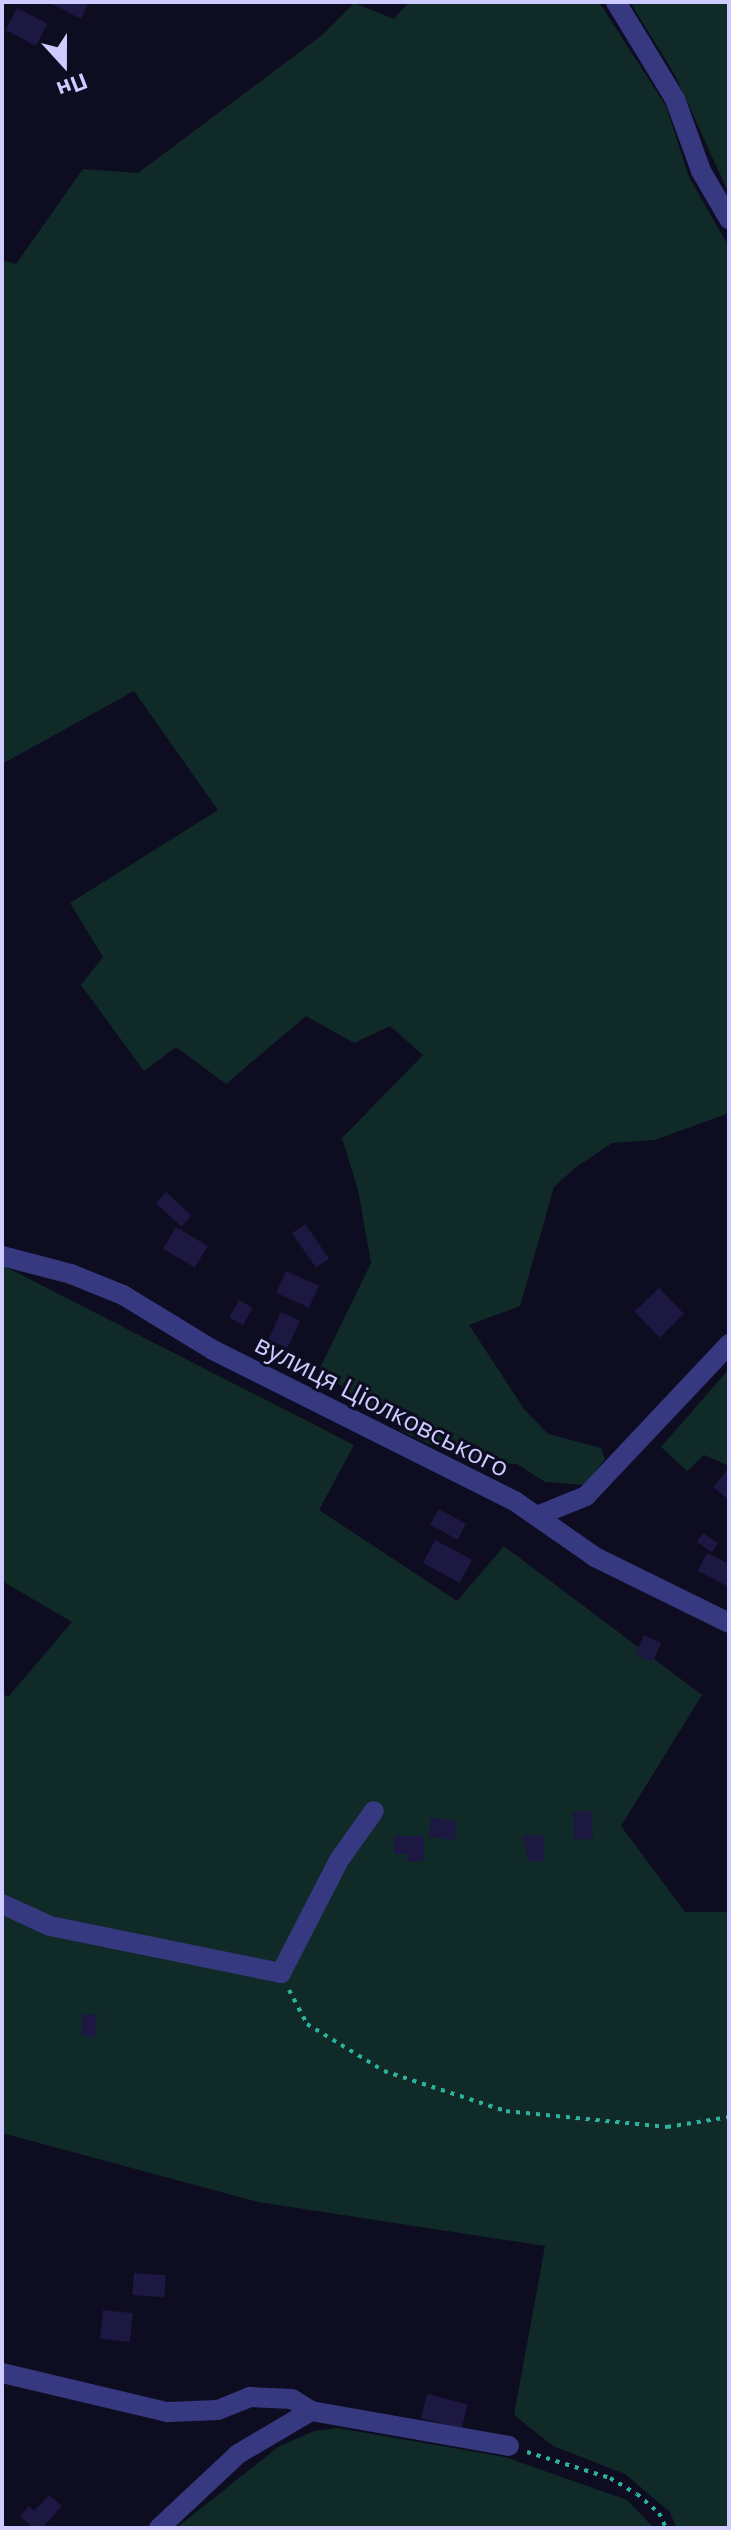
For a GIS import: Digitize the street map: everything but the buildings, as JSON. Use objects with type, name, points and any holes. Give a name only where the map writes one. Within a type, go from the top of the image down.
[{"type":"street","points":[[616,2],[675,99],[701,171],[729,219]]},
{"type":"street","name":"вулиця Ціолковського","points":[[2,1256],[71,1274],[123,1295],[213,1350],[537,1516],[595,1557],[729,1623]]},
{"type":"street","points":[[537,1516],[586,1496],[729,1344]]},
{"type":"street","points":[[2,1904],[50,1926],[281,1973],[339,1860],[374,1811]]},
{"type":"street","points":[[2,2373],[167,2412],[218,2410],[251,2397],[292,2399],[311,2411],[509,2446]]},
{"type":"street","points":[[159,2528],[238,2454],[311,2411]]},
{"type":"path","points":[[281,1973],[307,2024],[384,2071],[506,2111],[667,2127],[729,2117]]},
{"type":"path","points":[[509,2446],[610,2478],[648,2503],[666,2528]]},
{"type":"green space","points":[[409,2],[599,2],[666,106],[689,177],[729,247],[729,1113],[655,1140],[612,1143],[575,1168],[554,1187],[520,1306],[469,1325],[524,1409],[548,1434],[601,1448],[605,1459],[585,1485],[545,1482],[517,1464],[467,1461],[407,1434],[319,1370],[371,1263],[358,1190],[342,1138],[423,1055],[390,1026],[354,1043],[306,1016],[226,1084],[176,1047],[144,1071],[81,985],[103,957],[70,903],[218,810],[134,691],[2,764],[2,260],[16,264],[83,169],[138,173],[321,36],[354,3],[394,19]]},
{"type":"green space","points":[[630,2],[729,2],[729,194],[675,75]]},
{"type":"green space","points":[[2,1265],[354,1445],[319,1510],[457,1601],[504,1546],[702,1695],[621,1826],[685,1912],[729,1912],[729,2528],[676,2528],[670,2512],[625,2474],[553,2446],[514,2415],[545,2246],[258,2202],[2,2133],[2,1693],[8,1697],[72,1622],[2,1581]]},
{"type":"green space","points":[[729,1369],[729,1466],[704,1455],[687,1471],[661,1447]]},
{"type":"green space","points":[[338,2428],[505,2457],[627,2500],[654,2528],[176,2528],[278,2447],[314,2431]]}]
